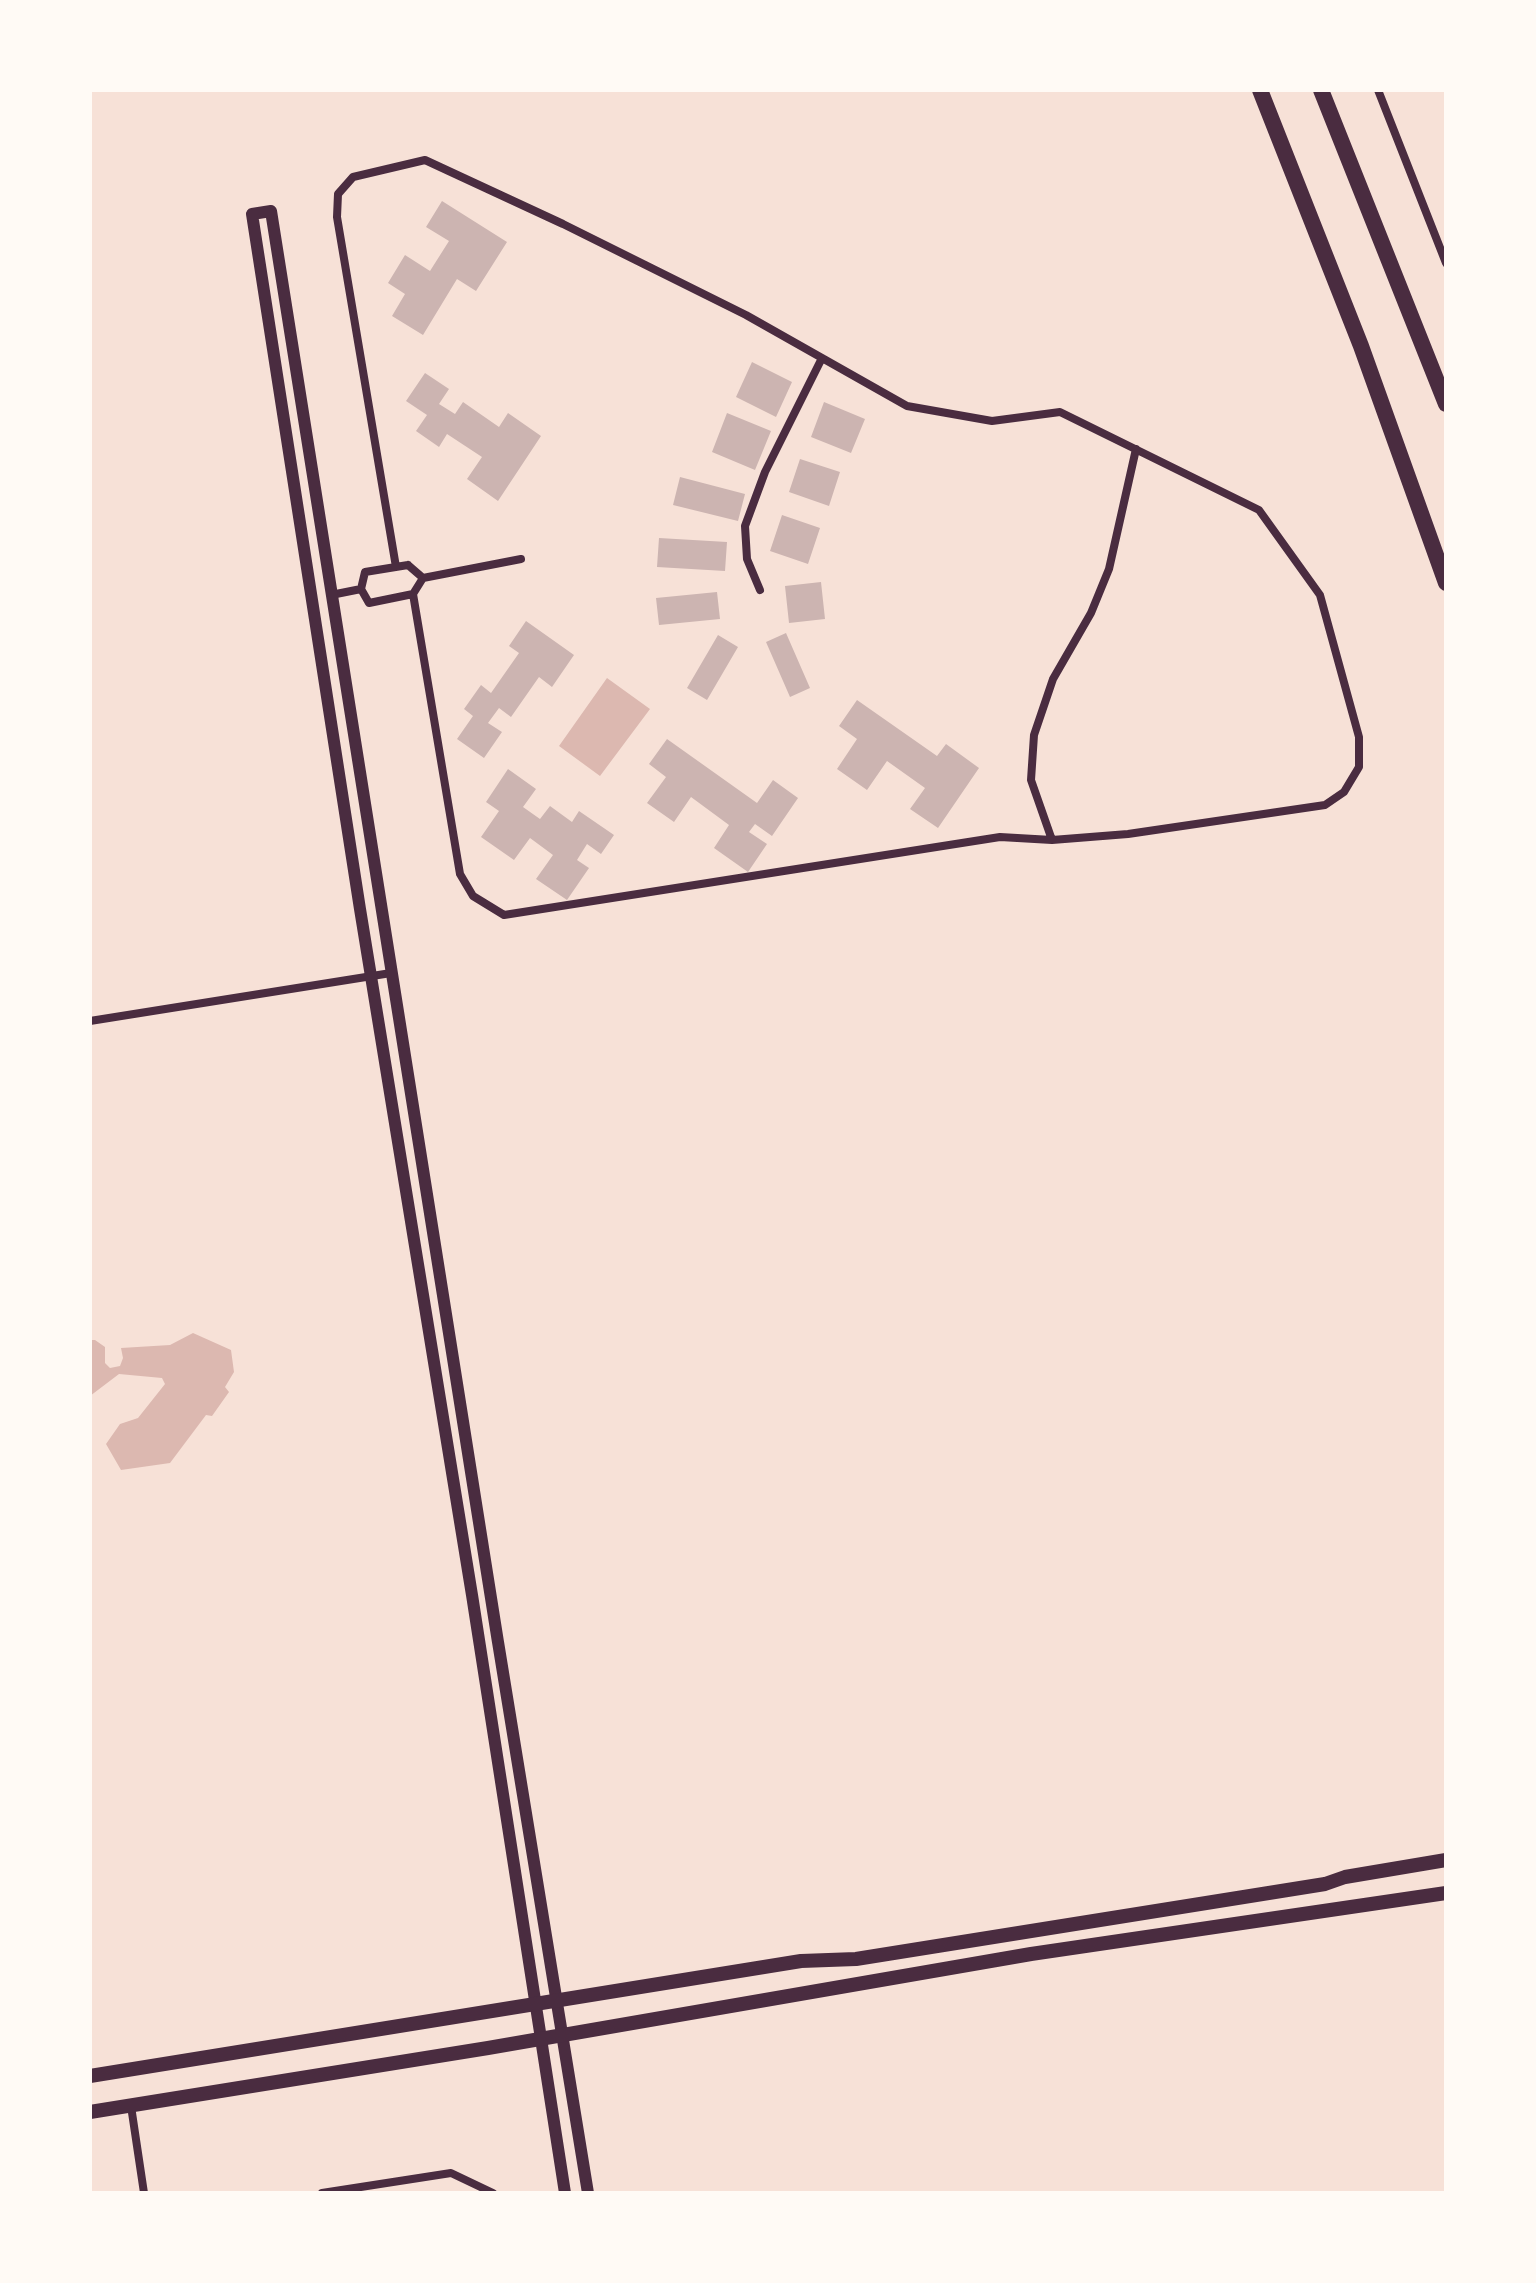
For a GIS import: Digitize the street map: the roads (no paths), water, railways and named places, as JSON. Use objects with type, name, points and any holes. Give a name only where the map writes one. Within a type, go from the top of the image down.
[{"type":"highway","points":[[1260,90],[1361,346],[1446,583]]},
{"type":"highway","points":[[1321,90],[1446,404]]},
{"type":"main road","points":[[90,2076],[801,1961],[870,1957],[1325,1884],[1345,1877],[1446,1860]]},
{"type":"main road","points":[[90,2112],[1031,1954],[1446,1893]]},
{"type":"street","points":[[1378,90],[1446,263]]},
{"type":"street","points":[[396,567],[337,217],[338,194],[353,177],[425,160],[746,315],[907,406],[992,421],[1060,412],[1259,510],[1320,595],[1359,737],[1359,767],[1344,792],[1325,805],[1128,834],[1052,840],[1000,837],[504,915],[473,896],[460,874],[413,594],[423,578],[521,559]]},
{"type":"street","points":[[565,2193],[252,214],[271,211],[588,2193]]},
{"type":"street","points":[[760,590],[747,559],[745,526],[765,472],[822,358]]},
{"type":"street","points":[[1052,840],[1031,780],[1034,735],[1053,679],[1091,613],[1109,569],[1136,449]]},
{"type":"street","points":[[413,594],[369,603],[361,589],[365,572],[408,565],[423,578]]},
{"type":"street","points":[[331,595],[361,589]]},
{"type":"street","points":[[90,1021],[391,973]]},
{"type":"street","points":[[131,2106],[144,2193]]},
{"type":"street","points":[[322,2193],[451,2173],[493,2193]]}]
